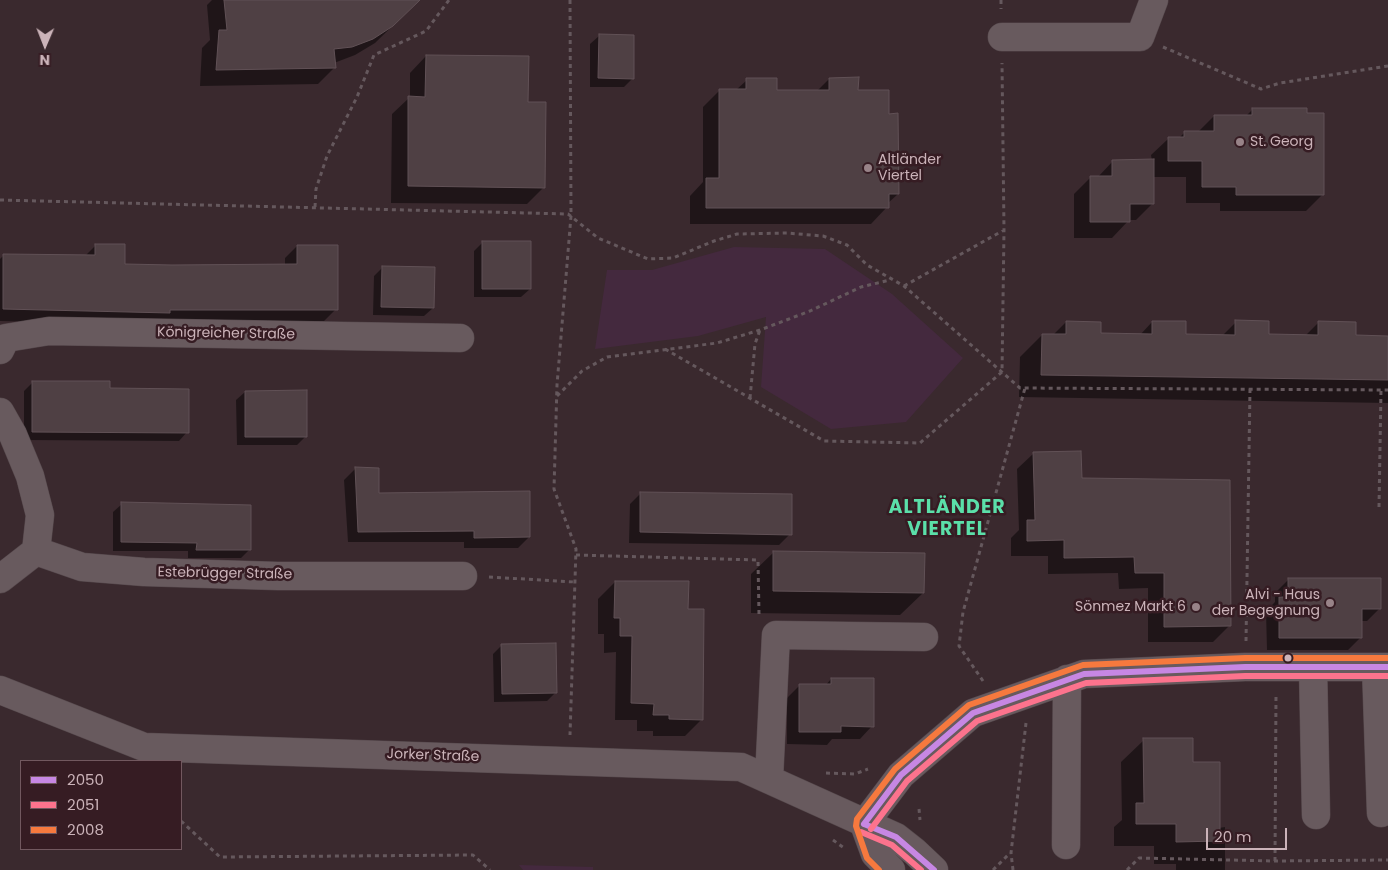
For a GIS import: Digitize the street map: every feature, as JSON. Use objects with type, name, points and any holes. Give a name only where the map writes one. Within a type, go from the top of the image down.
[{"type":"street","points":[[1002,38],[1140,37],[1154,0]]},
{"type":"street","name":"Königreicher Straße","points":[[0,350],[6,338],[49,332],[460,338]]},
{"type":"street","points":[[0,412],[13,434],[30,476],[40,515],[36,551],[0,578]]},
{"type":"street","name":"Estebrügger Straße","points":[[36,551],[82,567],[144,572],[278,576],[463,576]]},
{"type":"street","points":[[770,779],[776,636],[924,637]]},
{"type":"street","points":[[891,870],[875,854],[864,824],[902,775],[973,712],[1084,674],[1245,667],[1382,667],[1381,813]]},
{"type":"street","points":[[1313,667],[1316,815]]},
{"type":"street","points":[[1066,845],[1067,679]]},
{"type":"street","name":"Jorker Straße","points":[[0,690],[144,746],[741,767],[896,837],[934,870]]},
{"type":"path","points":[[315,207],[316,189],[327,156],[357,97],[374,55],[426,31],[449,0]]},
{"type":"path","points":[[570,0],[571,216],[557,396],[554,489],[576,548],[570,760]]},
{"type":"path","points":[[665,349],[824,441],[920,443],[1002,372],[1004,230],[1000,0]]},
{"type":"path","points":[[1140,37],[1261,89],[1280,83],[1388,66]]},
{"type":"path","points":[[0,200],[568,214],[598,238],[648,259],[673,258],[736,234],[823,236],[847,245],[867,265],[904,286],[1020,388],[1388,390]]},
{"type":"path","points":[[904,286],[1004,230]]},
{"type":"path","points":[[557,396],[582,371],[606,357],[717,343],[760,330],[810,311],[861,287],[891,280]]},
{"type":"path","points":[[750,398],[756,344],[760,330]]},
{"type":"path","points":[[999,704],[959,646],[962,612],[1025,388]]},
{"type":"path","points":[[1245,667],[1250,389]]},
{"type":"path","points":[[1379,507],[1381,390]]},
{"type":"path","points":[[576,555],[758,560],[759,629],[776,636]]},
{"type":"path","points":[[463,576],[575,582]]},
{"type":"path","points":[[1275,860],[1276,667]]},
{"type":"path","points":[[1013,870],[1011,853],[1030,693]]},
{"type":"path","points":[[826,773],[855,774],[868,769]]},
{"type":"path","points":[[182,822],[220,857],[473,855],[490,870]]},
{"type":"path","points":[[825,835],[847,851]]},
{"type":"path","points":[[993,870],[1011,853]]},
{"type":"path","points":[[1127,870],[1139,858],[1388,860]]},
{"type":"shaded area","points":[[734,247],[825,249],[892,294],[963,358],[906,422],[831,429],[761,387],[766,317],[698,336],[595,349],[607,270],[652,270]]},
{"type":"shaded area","points":[[519,865],[593,867],[593,870],[523,870]]},
{"type":"building","points":[[224,0],[420,0],[393,26],[373,39],[352,47],[334,49],[336,68],[216,70],[219,30],[227,30]]},
{"type":"building","points":[[599,34],[634,35],[634,79],[598,78]]},
{"type":"building","points":[[426,55],[529,56],[528,102],[546,102],[545,188],[408,186],[408,96],[425,97]]},
{"type":"building","points":[[859,77],[858,90],[889,90],[889,114],[898,113],[899,194],[889,194],[889,208],[706,208],[706,178],[719,178],[719,89],[746,89],[746,78],[777,78],[777,90],[829,90],[829,78]]},
{"type":"building","points":[[1252,108],[1307,108],[1307,113],[1324,113],[1324,195],[1236,195],[1236,187],[1202,187],[1202,161],[1168,161],[1168,137],[1184,137],[1184,131],[1214,131],[1214,115],[1252,115]]},
{"type":"building","points":[[1154,159],[1154,204],[1130,204],[1130,222],[1090,222],[1090,176],[1112,176],[1112,160]]},
{"type":"building","points":[[482,241],[531,241],[531,289],[482,289]]},
{"type":"building","points":[[95,244],[125,244],[125,264],[172,265],[297,264],[297,245],[338,245],[338,310],[170,310],[170,313],[3,309],[3,254],[95,255]]},
{"type":"building","points":[[382,266],[435,267],[434,308],[381,307]]},
{"type":"building","points":[[1235,320],[1269,321],[1269,334],[1318,335],[1318,321],[1356,322],[1356,335],[1388,336],[1388,380],[1041,375],[1042,334],[1066,334],[1066,321],[1101,322],[1101,333],[1152,334],[1152,321],[1186,321],[1186,334],[1235,335]]},
{"type":"building","points":[[32,381],[110,381],[110,388],[189,389],[189,433],[32,432]]},
{"type":"building","points":[[307,390],[307,437],[245,437],[245,391]]},
{"type":"building","points":[[1081,451],[1082,478],[1230,480],[1231,626],[1164,627],[1164,573],[1135,573],[1134,557],[1064,558],[1064,540],[1027,541],[1027,520],[1035,520],[1033,452]]},
{"type":"building","points":[[355,467],[379,468],[379,493],[530,491],[530,537],[474,538],[474,531],[358,532]]},
{"type":"building","points":[[640,492],[792,494],[792,535],[640,532]]},
{"type":"building","points":[[121,502],[251,505],[251,550],[196,550],[197,543],[121,542]]},
{"type":"building","points":[[773,551],[925,553],[924,593],[773,591]]},
{"type":"building","name":"Alvi - Haus der Begegnung","points":[[1288,578],[1381,578],[1381,609],[1362,609],[1362,638],[1279,638],[1279,597],[1288,597]]},
{"type":"building","points":[[615,581],[689,581],[688,609],[704,609],[703,720],[669,719],[669,715],[653,715],[654,704],[631,703],[632,636],[620,636],[620,618],[614,618]]},
{"type":"building","points":[[556,643],[557,693],[502,694],[501,644]]},
{"type":"building","points":[[831,678],[874,678],[874,727],[841,726],[841,732],[799,732],[799,684],[831,684]]},
{"type":"building","points":[[1143,738],[1193,738],[1193,762],[1220,762],[1220,841],[1176,842],[1176,824],[1136,824],[1136,803],[1144,803]]},
{"type":"transit line","name":"2008","points":[[879,870],[867,858],[856,826],[857,819],[895,769],[969,705],[1083,665],[1245,658],[1388,658]]},
{"type":"transit line","name":"2050","points":[[864,824],[901,775],[973,713],[1084,674],[1245,667],[1388,667]]},
{"type":"transit line","name":"2051","points":[[871,829],[907,781],[977,721],[1086,683],[1245,676],[1388,676]]},
{"type":"transit line","name":"2050","points":[[864,824],[896,837],[934,870]]},
{"type":"transit line","name":"2051","points":[[861,832],[892,845],[921,870]]},
{"type":"place","name":"St. Georg","points":[[1240,142]]},
{"type":"place","name":"Altländer Viertel","points":[[868,168]]},
{"type":"place","name":"Alvi - Haus der Begegnung","points":[[1330,603]]},
{"type":"place","name":"Sönmez Markt 6","points":[[1196,607]]},
{"type":"district","name":"ALTLÄNDER VIERTEL","points":[[947,519]]}]
